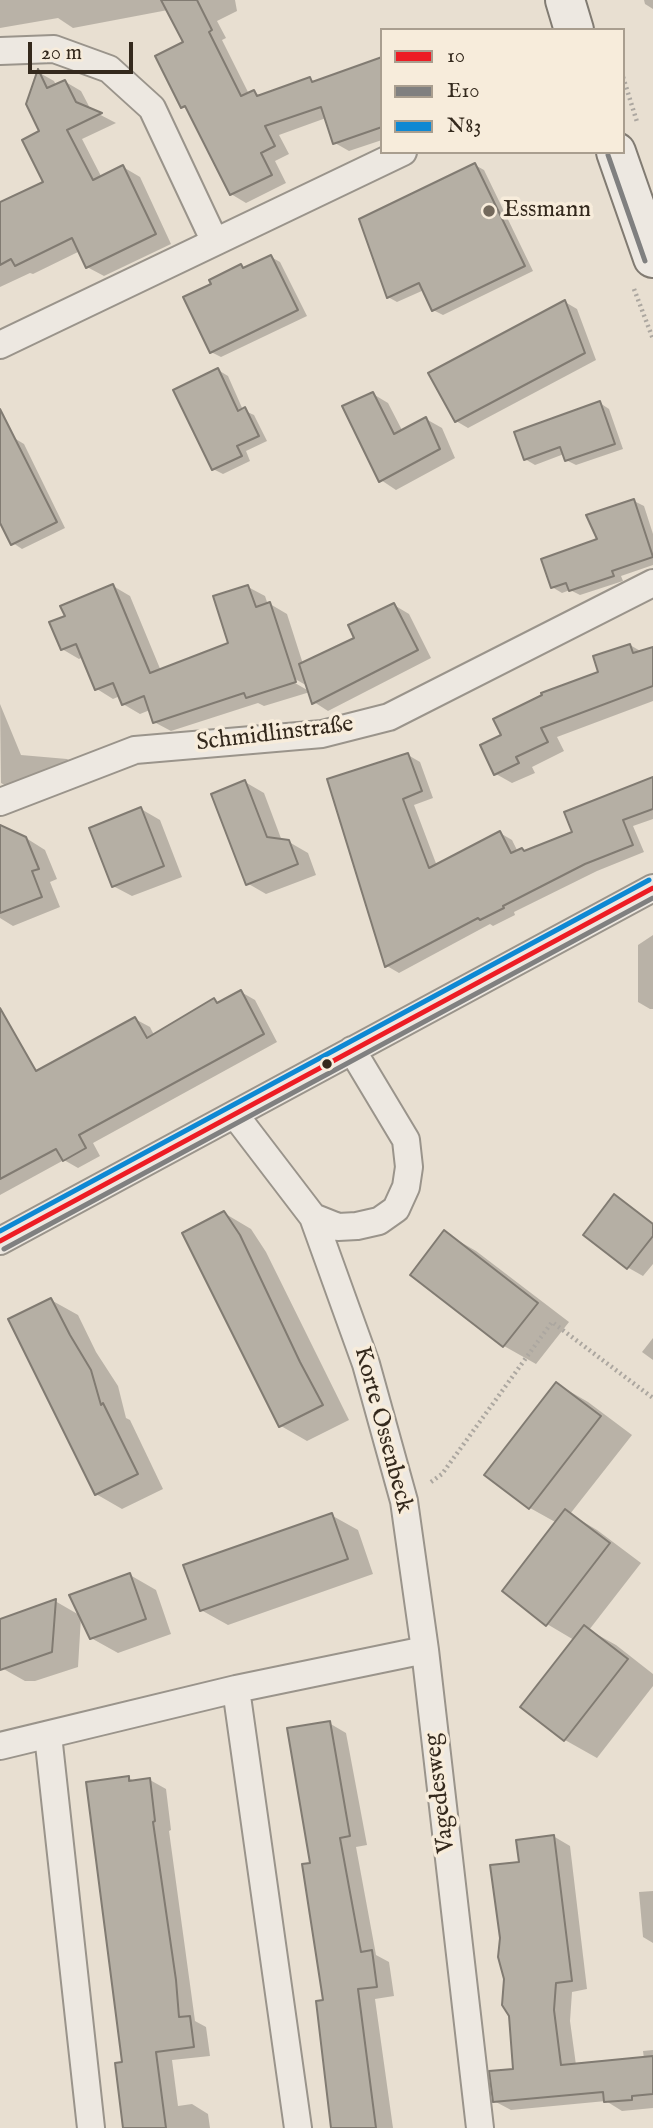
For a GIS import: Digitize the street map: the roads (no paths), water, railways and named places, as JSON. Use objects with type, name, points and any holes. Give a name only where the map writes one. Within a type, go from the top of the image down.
[{"type":"street","points":[[565,0],[573,28]]},
{"type":"street","points":[[0,51],[54,49],[109,69],[152,108],[215,242]]},
{"type":"street","points":[[0,345],[399,154]]},
{"type":"street","points":[[617,154],[653,258]]},
{"type":"street","name":"Schmidlinstraße","points":[[0,802],[135,750],[322,734],[389,717],[653,583]]},
{"type":"street","points":[[0,1241],[653,888]]},
{"type":"street","points":[[313,1217],[338,1227],[379,1221],[396,1209],[406,1187],[409,1167],[406,1140],[352,1050]]},
{"type":"street","name":"Korte Ossenbeck","points":[[235,1115],[313,1217],[366,1364],[404,1501],[425,1650]]},
{"type":"street","points":[[0,1746],[236,1689],[425,1650]]},
{"type":"street","name":"Vagedesweg","points":[[425,1650],[480,2128]]},
{"type":"street","points":[[236,1689],[298,2128]]},
{"type":"street","points":[[48,1735],[91,2128]]},
{"type":"place","name":"Essmann","points":[[489,211]]}]
